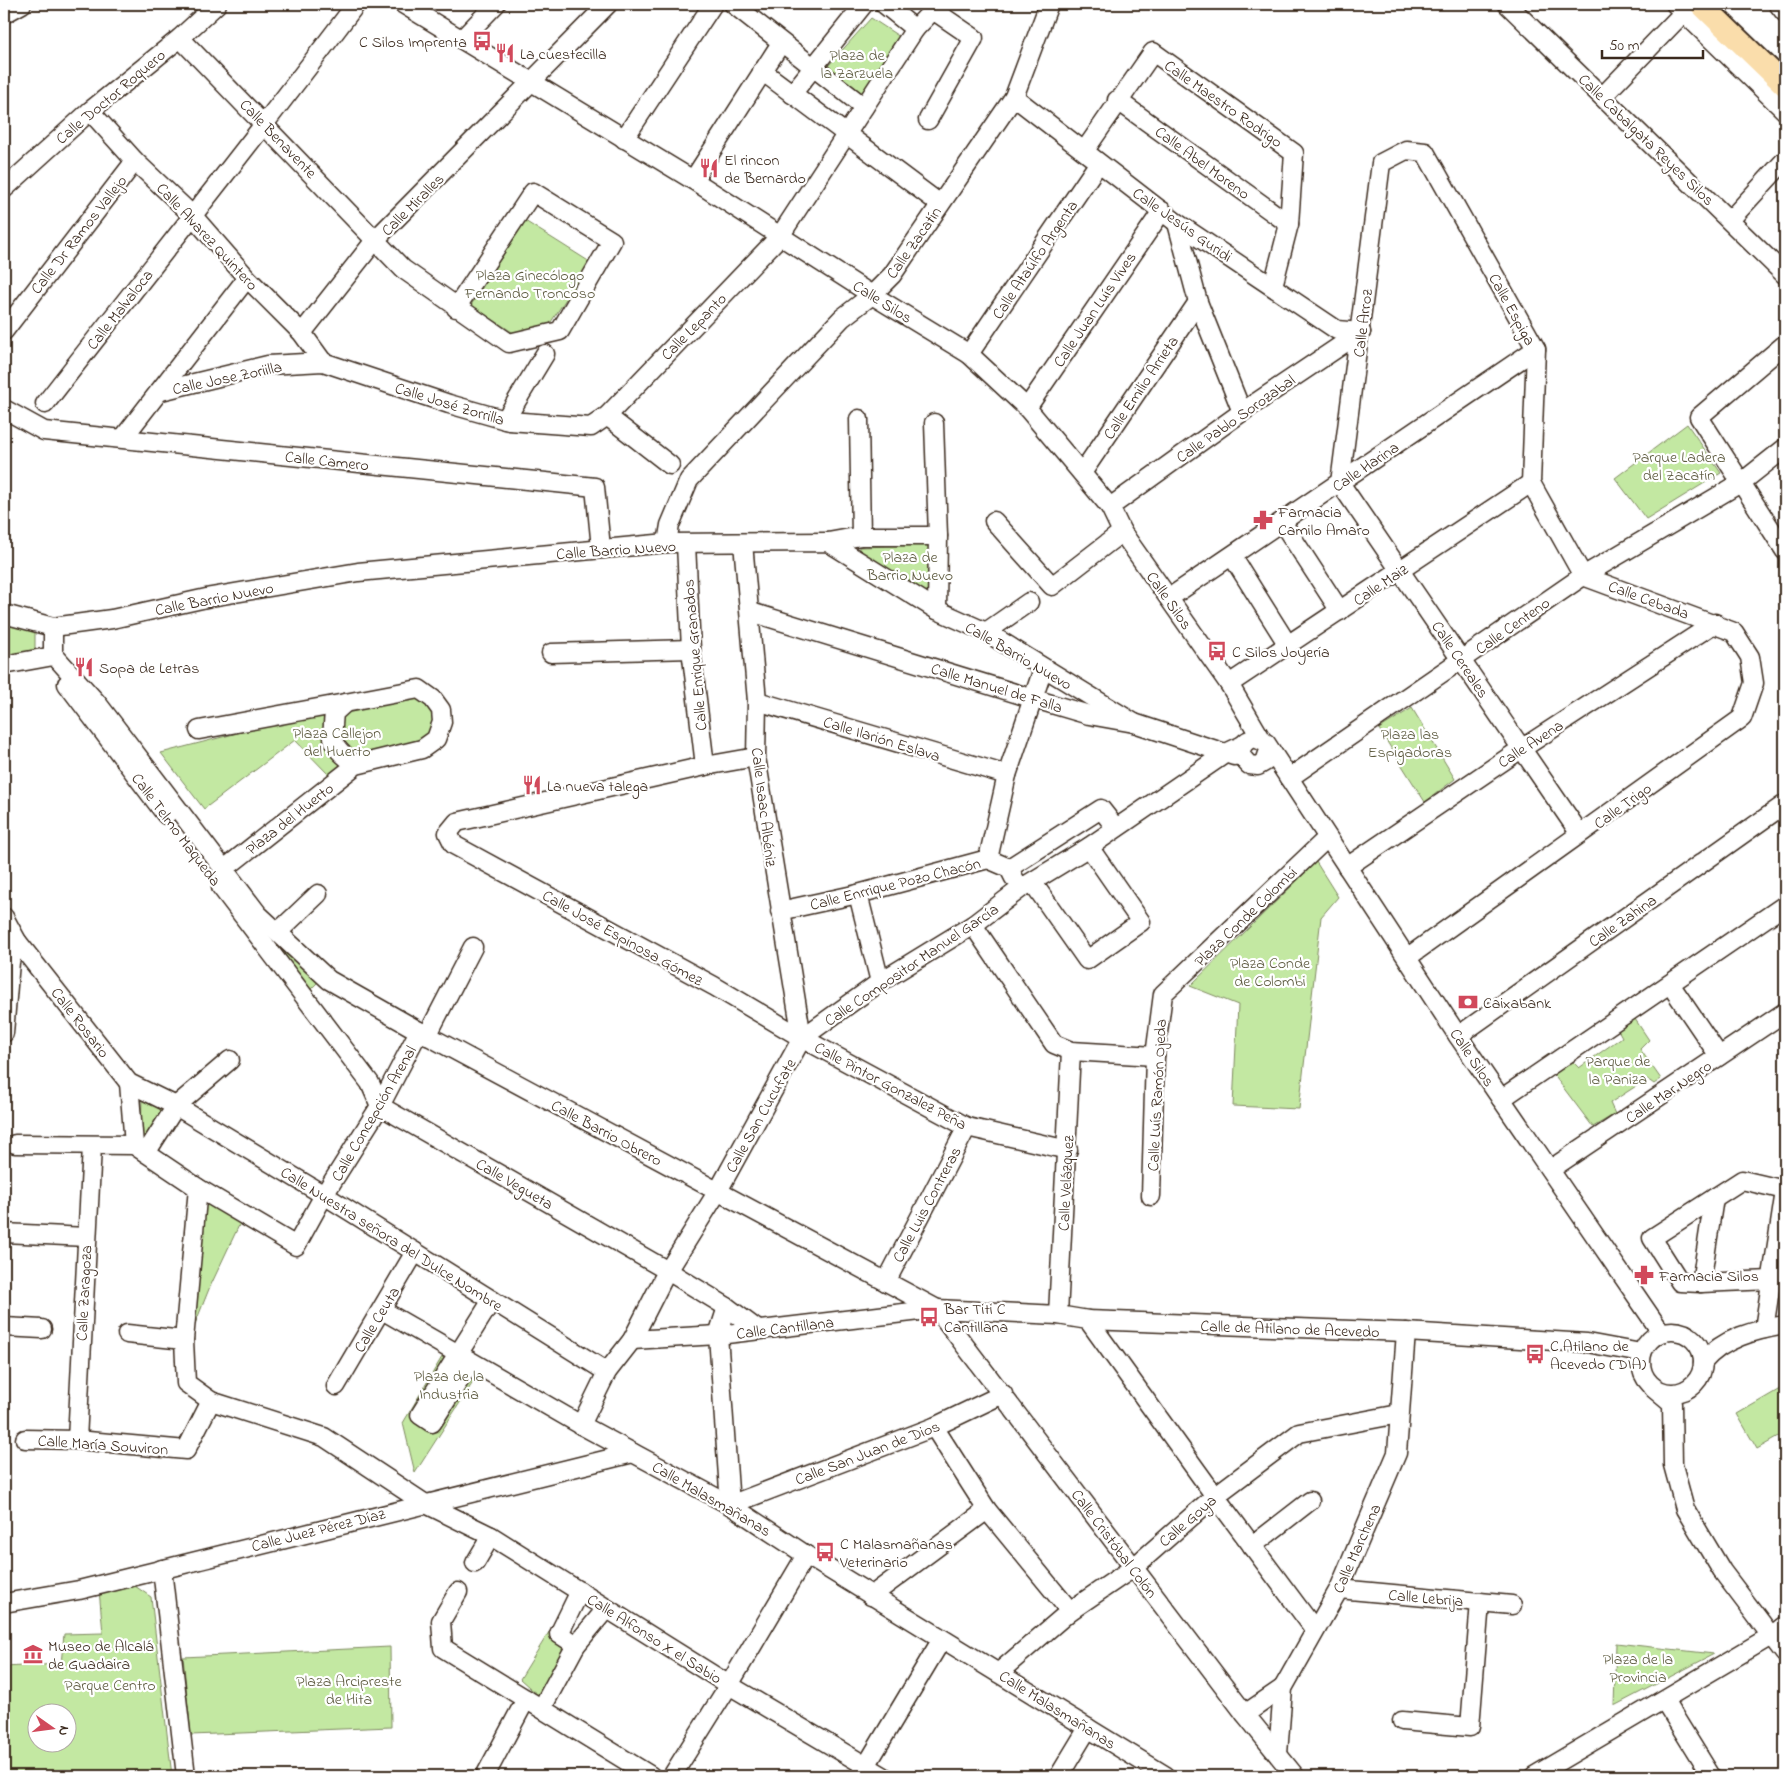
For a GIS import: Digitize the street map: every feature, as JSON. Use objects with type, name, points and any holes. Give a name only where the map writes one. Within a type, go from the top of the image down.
[{"type":"main road","points":[[1719,4],[1785,67]]},
{"type":"main road","points":[[1686,7],[1785,85]]},
{"type":"street","points":[[4,14],[22,4]]},
{"type":"street","name":"Calle Doctor Roquero","points":[[4,189],[90,111],[180,38],[216,4]]},
{"type":"street","name":"Calle Malvaloca","points":[[45,404],[192,215],[266,124],[356,4]]},
{"type":"street","name":"Calle Silos","points":[[403,4],[693,180],[872,295],[969,354],[1027,408],[1110,507],[1122,532],[1229,684],[1251,720],[1254,750]]},
{"type":"street","points":[[462,39],[496,4]]},
{"type":"street","name":"Calle Miralles","points":[[302,333],[376,239],[608,4]]},
{"type":"street","points":[[624,139],[713,4]]},
{"type":"street","points":[[733,4],[864,108]]},
{"type":"street","points":[[792,94],[864,4]]},
{"type":"street","points":[[884,4],[915,29]]},
{"type":"street","name":"Calle Zacatín","points":[[667,543],[670,525],[689,480],[842,318],[872,295],[892,275],[1014,97],[1049,4]]},
{"type":"street","name":"Calle Cabalgata Reyes Silos","points":[[1508,4],[1785,275]]},
{"type":"street","points":[[1778,4],[1785,13]]},
{"type":"street","points":[[1603,96],[1686,7],[1785,111]]},
{"type":"street","points":[[846,136],[915,29],[933,10],[974,38],[928,120]]},
{"type":"street","name":"Calle Benavente","points":[[180,38],[266,124],[403,269],[456,308],[509,343],[560,331],[612,241],[532,192],[456,308]]},
{"type":"street","points":[[693,180],[781,42]]},
{"type":"street","name":"Calle Maestro Rodrigo","points":[[1085,150],[1153,52],[1294,153],[1289,224]]},
{"type":"street","points":[[762,71],[846,136],[940,204]]},
{"type":"street","name":"Calle Jesús Guridi","points":[[1014,97],[1085,150],[1098,164],[1177,223],[1336,330],[1361,332]]},
{"type":"street","name":"Calle Abel Moreno","points":[[1118,100],[1289,224]]},
{"type":"street","name":"Calle Alvarez Quintero","points":[[90,111],[135,161],[192,215],[247,278],[302,333],[323,362]]},
{"type":"street","name":"Calle Lepanto","points":[[607,416],[780,236],[846,136]]},
{"type":"street","name":"Calle Espiga","points":[[1381,162],[1406,150],[1425,152],[1536,349],[1531,484]]},
{"type":"street","points":[[1730,220],[1785,160]]},
{"type":"street","name":"Calle Dr Ramos Vallejo","points":[[4,331],[135,161]]},
{"type":"street","name":"Calle Arroz","points":[[1340,483],[1361,332],[1381,162]]},
{"type":"street","name":"Calle Ataúlfo Argenta","points":[[969,354],[1098,164]]},
{"type":"street","name":"Calle Juan Luís Vives","points":[[1027,408],[1162,211]]},
{"type":"street","points":[[1177,223],[1198,302],[1242,412]]},
{"type":"street","points":[[1272,286],[1289,224]]},
{"type":"street","points":[[123,438],[247,278]]},
{"type":"street","name":"Calle Emilio Arrieta","points":[[1082,473],[1198,302]]},
{"type":"street","name":"Calle Pablo Sorozabal","points":[[1110,507],[1242,412],[1361,332]]},
{"type":"street","points":[[1785,344],[1699,417],[1785,551]]},
{"type":"street","name":"Calle Harina","points":[[1169,598],[1536,349]]},
{"type":"street","points":[[505,420],[545,354]]},
{"type":"street","name":"Calle José Zorrilla","points":[[323,362],[449,404],[505,420],[591,427],[607,416]]},
{"type":"street","name":"Calle Jose Zoriilla","points":[[161,391],[268,365],[323,362]]},
{"type":"street","name":"Calle Camero","points":[[4,409],[44,430],[595,487],[600,548]]},
{"type":"street","points":[[607,416],[670,465]]},
{"type":"street","points":[[860,419],[861,536]]},
{"type":"street","points":[[934,423],[938,536],[936,610]]},
{"type":"street","name":"Calle Centeno","points":[[1289,778],[1583,576],[1742,482],[1785,448]]},
{"type":"street","name":"Calle Cereales","points":[[1340,483],[1580,834]]},
{"type":"street","points":[[1531,484],[1583,576]]},
{"type":"street","name":"Calle Maiz","points":[[1229,684],[1531,484]]},
{"type":"street","points":[[994,520],[1052,586],[1122,532]]},
{"type":"street","points":[[1282,522],[1340,610]]},
{"type":"street","points":[[828,542],[861,536],[938,536]]},
{"type":"street","name":"Calle Barrio Nuevo","points":[[54,627],[112,619],[211,597],[358,572],[667,543],[828,542],[936,610],[986,632],[1043,669],[1097,698],[1134,723]]},
{"type":"street","name":"Calle Isaac Albéniz","points":[[744,543],[757,701],[756,757],[802,1038]]},
{"type":"street","name":"Calle Enrique Granados","points":[[686,544],[690,649],[704,766]]},
{"type":"street","points":[[1232,556],[1288,645]]},
{"type":"street","name":"Calle Cebada","points":[[1583,576],[1715,623]]},
{"type":"street","points":[[986,632],[1029,602]]},
{"type":"street","name":"Calle Manuel de Falla","points":[[751,612],[1031,698],[1089,715],[1134,723],[1226,753]]},
{"type":"street","points":[[4,614],[54,627],[50,655],[4,665]]},
{"type":"street","name":"Calle Avena","points":[[1348,868],[1521,749],[1715,623]]},
{"type":"street","name":"Calle Trigo","points":[[1408,957],[1742,718],[1754,683],[1750,657],[1734,632],[1715,623]]},
{"type":"street","points":[[551,653],[690,649]]},
{"type":"street","name":"Calle Telmo Maqueda","points":[[50,655],[98,704],[258,914],[329,980]]},
{"type":"street","name":"Calle Telmo Maqueda","points":[[50,655],[79,701],[308,1000]]},
{"type":"street","points":[[988,860],[1007,776],[1031,698],[1043,669]]},
{"type":"street","name":"Plaza del Huerto","points":[[200,730],[419,689],[433,699],[441,710],[442,722],[436,739],[422,749],[356,765],[223,870]]},
{"type":"street","name":"Calle Ilarión Eslava","points":[[757,701],[1007,776]]},
{"type":"street","points":[[345,703],[334,712],[331,739],[338,752],[356,765]]},
{"type":"street","points":[[1254,750],[1289,778]]},
{"type":"street","name":"Calle Compositor Manuel García","points":[[802,1038],[880,982],[973,926],[1027,886],[1226,753],[1254,750]]},
{"type":"street","points":[[704,766],[756,757]]},
{"type":"street","name":"Calle José Espinosa Gómez","points":[[704,766],[456,822],[448,833],[454,845],[714,986],[802,1038]]},
{"type":"street","name":"Calle Silos","points":[[1289,778],[1326,838],[1408,957],[1458,1036],[1661,1332]]},
{"type":"street","name":"Calle Zahina","points":[[1458,1036],[1785,804]]},
{"type":"street","points":[[1089,846],[1141,922],[1087,960],[1027,886],[1009,868],[1101,809],[1116,828]]},
{"type":"street","name":"Plaza Conde Colombí","points":[[1163,994],[1326,838]]},
{"type":"street","name":"Calle Enrrique Pozo Chacón","points":[[780,911],[858,894],[988,860],[1009,868]]},
{"type":"street","points":[[278,932],[318,894]]},
{"type":"street","points":[[858,894],[880,982]]},
{"type":"street","points":[[1502,1099],[1785,905]]},
{"type":"street","name":"Calle Rosario","points":[[4,917],[17,940],[129,1083],[176,1106]]},
{"type":"street","points":[[973,926],[1054,1044],[1071,1051],[1155,1056]]},
{"type":"street","points":[[4,1033],[10,962],[17,940]]},
{"type":"street","name":"Calle Concepción Arenal","points":[[198,1188],[296,1246],[324,1195],[380,1106],[473,948]]},
{"type":"street","points":[[329,980],[308,1000],[370,1083],[380,1106]]},
{"type":"street","name":"Calle Barrio Obrero","points":[[329,980],[423,1033],[937,1310]]},
{"type":"street","points":[[1670,984],[1719,1056]]},
{"type":"street","name":"Calle Luís Ramón Ojeda","points":[[1151,1196],[1155,1056],[1163,994]]},
{"type":"street","name":"Calle Mar Negro","points":[[1551,1169],[1785,1012]]},
{"type":"street","name":"Calle Pintor Gonzalez Peña","points":[[802,1038],[967,1127],[1068,1150]]},
{"type":"street","name":"Calle San Cucufate","points":[[581,1425],[607,1372],[632,1340],[666,1275],[718,1191],[802,1038]]},
{"type":"street","name":"Calle Velázquez","points":[[1058,1315],[1068,1150],[1071,1051]]},
{"type":"street","points":[[140,1149],[176,1106],[230,1060]]},
{"type":"street","points":[[129,1083],[140,1149]]},
{"type":"street","name":"Calle Nuestra señora del Dulce Nombre","points":[[176,1106],[324,1195],[607,1372]]},
{"type":"street","name":"Calle Vegueta","points":[[380,1106],[666,1275],[727,1307],[758,1330]]},
{"type":"street","name":"Calle Luis Contreras","points":[[886,1282],[967,1127]]},
{"type":"street","points":[[15,1144],[140,1149],[198,1188],[184,1340],[127,1334]]},
{"type":"street","name":"Calle Zaragoza","points":[[76,1440],[92,1146]]},
{"type":"street","points":[[1771,1280],[1680,1282],[1652,1238],[1742,1180],[1785,1191],[1771,1280],[1779,1327],[1740,1336],[1706,1338],[1678,1331],[1661,1332],[1652,1337],[1641,1353],[1642,1372],[1653,1388],[1672,1404],[1673,1464],[1685,1509],[1722,1571],[1749,1604],[1785,1654]]},
{"type":"street","points":[[1701,1283],[1714,1198]]},
{"type":"street","points":[[4,1233],[86,1237]]},
{"type":"street","name":"Calle Ceuta","points":[[336,1386],[415,1252]]},
{"type":"street","points":[[464,1358],[492,1300]]},
{"type":"street","points":[[727,1307],[718,1334],[730,1505]]},
{"type":"street","name":"Calle Malasmañanas","points":[[382,1310],[581,1425],[730,1505],[871,1596],[1166,1776]]},
{"type":"street","name":"Calle de Atilano de Acevedo","points":[[937,1310],[1058,1315],[1088,1320],[1406,1332],[1587,1343],[1641,1353]]},
{"type":"street","name":"Calle Cantillana","points":[[632,1340],[718,1334],[937,1310]]},
{"type":"street","name":"Calle Cristóbal Colón","points":[[937,1310],[1003,1394],[1245,1714],[1295,1776]]},
{"type":"street","points":[[1088,1320],[1215,1496],[1315,1630]]},
{"type":"street","points":[[4,1326],[42,1329]]},
{"type":"street","name":"Calle Marchena","points":[[1278,1754],[1283,1688],[1339,1589],[1398,1454],[1399,1414],[1406,1332]]},
{"type":"street","points":[[1686,1334],[1698,1346],[1703,1362]]},
{"type":"street","points":[[1653,1388],[1672,1393],[1690,1387],[1701,1372],[1703,1362],[1713,1350],[1740,1336]]},
{"type":"street","name":"Calle Alfonso X el Sabio","points":[[184,1340],[186,1383],[211,1401],[324,1437],[424,1503],[491,1536],[580,1591],[863,1771],[884,1776]]},
{"type":"street","name":"Calle San Juan de Dios","points":[[730,1505],[934,1427],[1003,1394]]},
{"type":"street","name":"Calle María Souviron","points":[[25,1439],[76,1440],[186,1450],[211,1401]]},
{"type":"street","name":"Calle Goya","points":[[998,1673],[1070,1611],[1133,1568],[1215,1496],[1299,1433],[1399,1414]]},
{"type":"street","points":[[934,1427],[987,1510],[1070,1611]]},
{"type":"street","name":"Calle Juez Pérez Díaz","points":[[4,1603],[79,1590],[424,1503],[633,1453]]},
{"type":"street","points":[[1252,1546],[1310,1501]]},
{"type":"street","points":[[871,1596],[987,1510]]},
{"type":"street","points":[[475,1563],[491,1536]]},
{"type":"street","points":[[672,1776],[730,1685],[806,1555]]},
{"type":"street","points":[[162,1569],[186,1776]]},
{"type":"street","name":"Calle Lebrija","points":[[1339,1589],[1512,1605]]},
{"type":"street","points":[[576,1645],[559,1634],[580,1591]]},
{"type":"street","points":[[458,1592],[441,1620],[443,1648],[651,1776]]},
{"type":"street","points":[[1402,1721],[1470,1727],[1480,1602]]},
{"type":"street","points":[[542,1708],[576,1645],[606,1609]]},
{"type":"street","points":[[1534,1776],[1771,1636],[1785,1625]]},
{"type":"street","points":[[863,1771],[942,1638]]},
{"type":"street","points":[[1245,1714],[1283,1688]]},
{"type":"street","points":[[485,1776],[526,1699]]},
{"type":"street","points":[[1664,1700],[1711,1776]]},
{"type":"street","points":[[1059,1776],[1088,1728]]},
{"type":"green space","name":"Plaza de la Zarzuela","points":[[871,18],[900,37],[862,93],[828,66]]},
{"type":"green space","name":"Plaza Ginecólogo Fernando Troncoso","points":[[525,221],[590,262],[549,325],[515,334],[471,305]]},
{"type":"green space","name":"Parque Ladera del Zacatín","points":[[1687,424],[1721,473],[1646,519],[1615,478]]},
{"type":"green space","name":"Plaza de Barrio Nuevo","points":[[930,545],[929,597],[858,557],[859,547]]},
{"type":"green space","points":[[4,617],[35,629],[35,653],[4,661]]},
{"type":"green space","name":"Plaza Callejon del Huerto","points":[[422,697],[437,717],[431,742],[328,774],[295,740],[204,809],[161,753],[280,722]]},
{"type":"green space","name":"Plaza las Espigadoras","points":[[1412,708],[1455,779],[1425,802],[1379,729]]},
{"type":"green space","name":"Plaza Conde de Colombi","points":[[1316,862],[1338,897],[1321,917],[1299,1109],[1233,1106],[1238,1005],[1190,986]]},
{"type":"green space","points":[[259,918],[322,978],[307,993],[255,927]]},
{"type":"green space","name":"Parque de la Paniza","points":[[1633,1016],[1649,1040],[1640,1049],[1661,1079],[1654,1084],[1647,1079],[1610,1103],[1615,1114],[1593,1127],[1553,1074],[1571,1060],[1579,1068],[1622,1037],[1617,1028]]},
{"type":"green space","points":[[142,1096],[168,1109],[146,1145],[141,1139]]},
{"type":"green space","points":[[205,1199],[241,1221],[209,1289],[193,1329]]},
{"type":"green space","name":"Plaza de la Industria","points":[[442,1357],[477,1376],[415,1473],[403,1423]]},
{"type":"green space","points":[[1785,1386],[1785,1433],[1757,1449],[1737,1414]]},
{"type":"green space","name":"Parque Centro","points":[[132,1584],[151,1597],[172,1776],[4,1776],[4,1667],[61,1664],[64,1634],[103,1633],[99,1590]]},
{"type":"green space","points":[[549,1632],[569,1645],[541,1698],[520,1679]]},
{"type":"green space","name":"Plaza de la Provincia","points":[[1616,1643],[1714,1654],[1614,1706]]},
{"type":"green space","name":"Plaza Arcipreste de Hita","points":[[390,1647],[391,1727],[191,1735],[183,1657]]},
{"type":"place","name":"C Silos Imprenta","points":[[482,41]]},
{"type":"place","name":"La cuestecilla","points":[[505,53]]},
{"type":"place","name":"El rincon de Bernardo","points":[[709,168]]},
{"type":"place","name":"Farmacia Camilo Amaro","points":[[1263,520]]},
{"type":"place","name":"C Silos Joyería","points":[[1217,651]]},
{"type":"place","name":"Sopa de Letras","points":[[84,667]]},
{"type":"place","name":"La nueva talega","points":[[532,785]]},
{"type":"place","name":"Caixabank","points":[[1468,1002]]},
{"type":"place","name":"Farmacia Silos","points":[[1644,1275]]},
{"type":"place","name":"Bar Titi C Cantillana","points":[[929,1317]]},
{"type":"place","name":"C Atilano de Acevedo (DIA)","points":[[1535,1354]]},
{"type":"place","name":"C Malasmañanas Veterinario","points":[[825,1552]]},
{"type":"place","name":"Museo de Alcalá de Guadaira","points":[[33,1654]]}]
